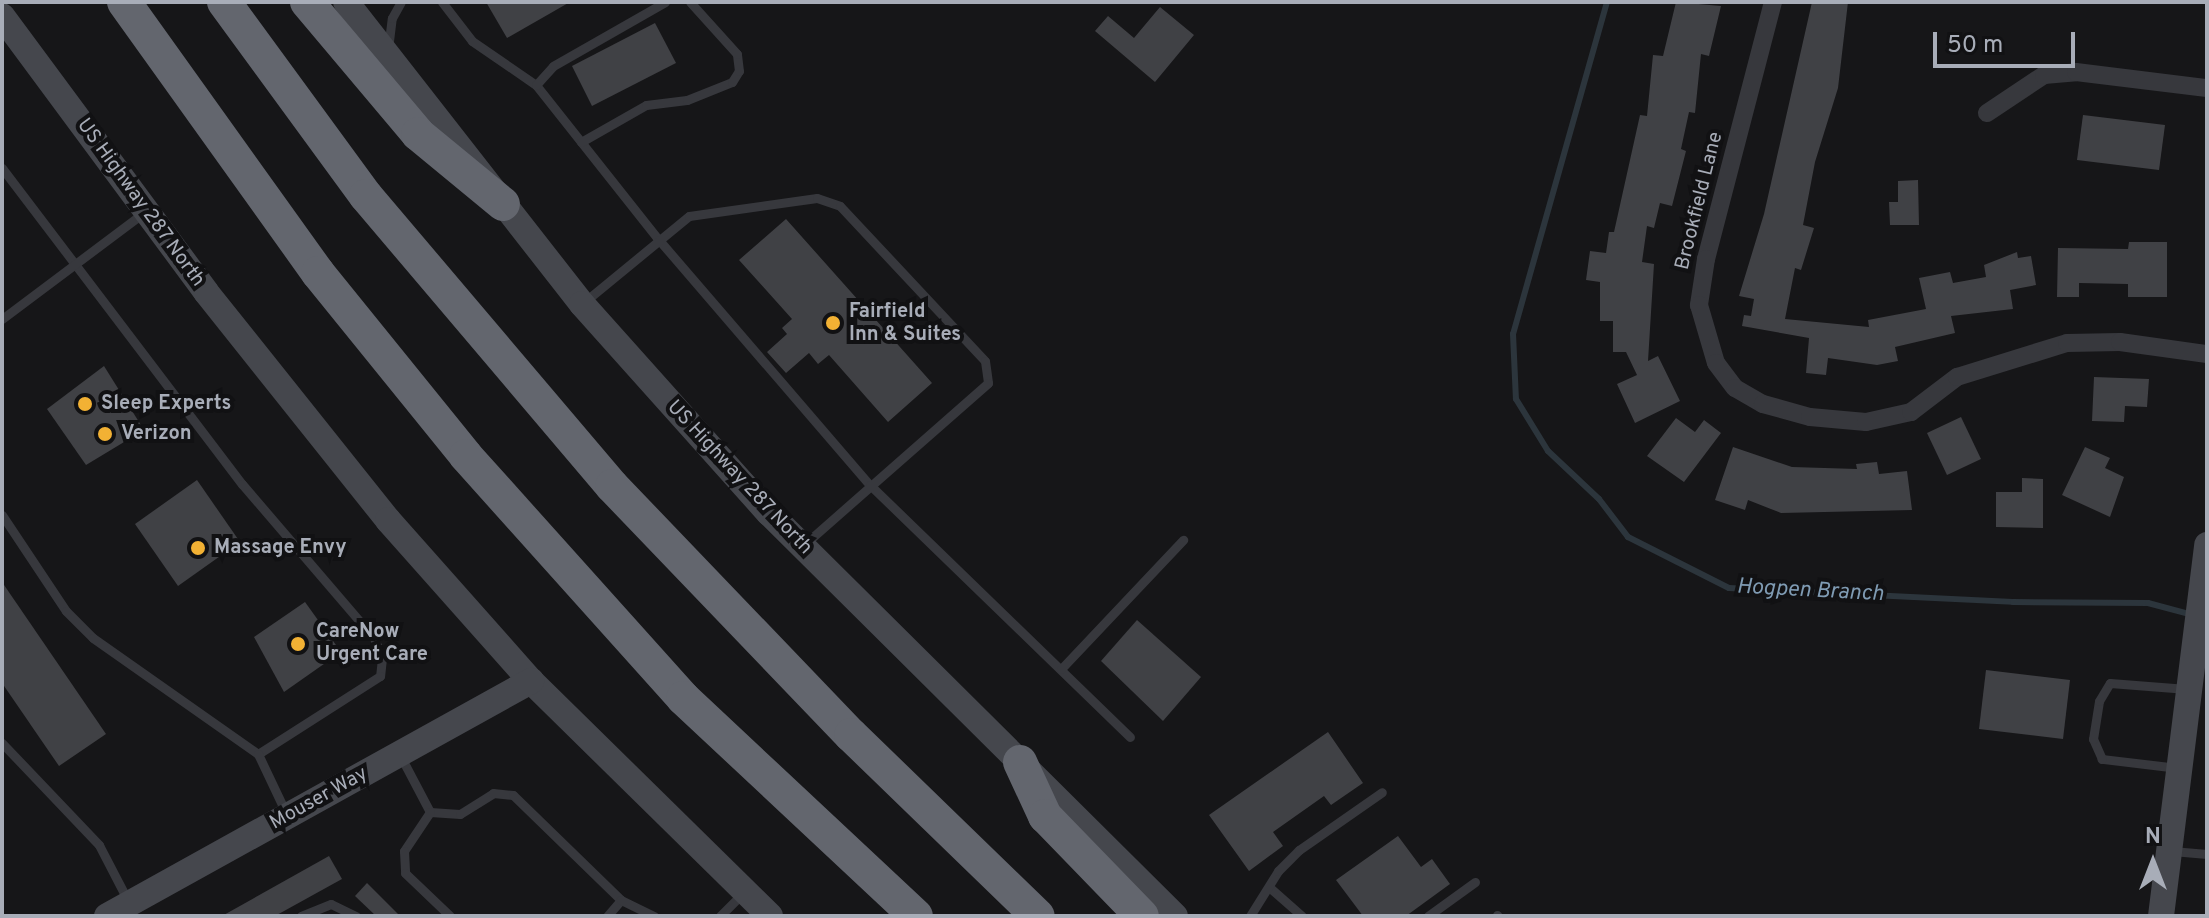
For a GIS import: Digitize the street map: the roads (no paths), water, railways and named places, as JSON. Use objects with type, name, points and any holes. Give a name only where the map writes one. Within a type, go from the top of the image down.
[{"type":"highway","points":[[124,2],[318,273],[466,456],[683,698],[916,916]]},
{"type":"highway","points":[[224,2],[366,196],[612,486],[851,735],[1038,916]]},
{"type":"highway","points":[[307,2],[418,134],[503,204]]},
{"type":"highway","points":[[1020,762],[1045,816],[1142,916]]},
{"type":"main road","name":"US Highway 287 North","points":[[346,2],[387,60],[582,304],[802,546],[1175,916]]},
{"type":"main road","name":"US Highway 287 North","points":[[2,16],[146,211],[388,520],[531,681],[770,916]]},
{"type":"main road","points":[[2161,916],[2207,545]]},
{"type":"main road","name":"Mouser Way","points":[[118,910],[531,681]]},
{"type":"street","name":"Brookfield Lane","points":[[1773,2],[1706,259],[1699,305],[1716,363],[1735,388],[1763,404],[1810,417],[1866,422],[1911,412],[1957,377],[2067,343],[2120,342],[2207,354]]},
{"type":"street","points":[[1987,113],[2044,75],[2076,72],[2207,88]]},
{"type":"lane","points":[[387,60],[392,18],[401,2]]},
{"type":"lane","points":[[442,2],[472,41],[536,85],[659,240],[870,485],[1130,737]]},
{"type":"lane","points":[[536,85],[553,66],[665,2]]},
{"type":"lane","points":[[581,142],[646,105],[687,100],[732,82],[739,71],[737,54],[690,2]]},
{"type":"lane","points":[[2,168],[74,268],[242,484],[374,638],[382,658],[380,676],[364,691],[258,754]]},
{"type":"lane","points":[[582,304],[689,216],[817,198],[840,206],[985,361],[988,383],[802,546]]},
{"type":"lane","points":[[2,319],[74,268],[146,211]]},
{"type":"lane","points":[[2,515],[66,611],[93,638],[258,754],[287,816]]},
{"type":"lane","points":[[1061,669],[1183,540]]},
{"type":"lane","points":[[2178,768],[2102,759],[2093,739],[2099,701],[2110,683],[2187,689]]},
{"type":"lane","points":[[2,743],[99,845],[118,910]]},
{"type":"lane","points":[[399,754],[430,812]]},
{"type":"lane","points":[[1250,916],[1299,850],[1382,792]]},
{"type":"lane","points":[[430,812],[460,814],[493,793],[513,795],[621,900],[654,916]]},
{"type":"lane","points":[[430,812],[404,851],[405,873],[450,916]]},
{"type":"lane","points":[[2168,851],[2207,854]]},
{"type":"lane","points":[[1428,916],[1475,882]]},
{"type":"lane","points":[[1269,887],[1302,916]]},
{"type":"lane","points":[[720,916],[744,892]]},
{"type":"lane","points":[[607,916],[621,900]]},
{"type":"lane","points":[[301,916],[331,904],[356,916]]},
{"type":"waterway","name":"Hogpen Branch","points":[[1607,2],[1513,334],[1516,399],[1548,451],[1599,499],[1628,537],[1729,588],[2013,602],[2148,603],[2193,615]]},
{"type":"place","name":"Fairfield Inn & Suites","points":[[833,323]]},
{"type":"place","name":"Sleep Experts","points":[[85,404]]},
{"type":"place","name":"Verizon","points":[[105,434]]},
{"type":"place","name":"Massage Envy","points":[[198,548]]},
{"type":"place","name":"CareNow Urgent Care","points":[[298,644]]}]
